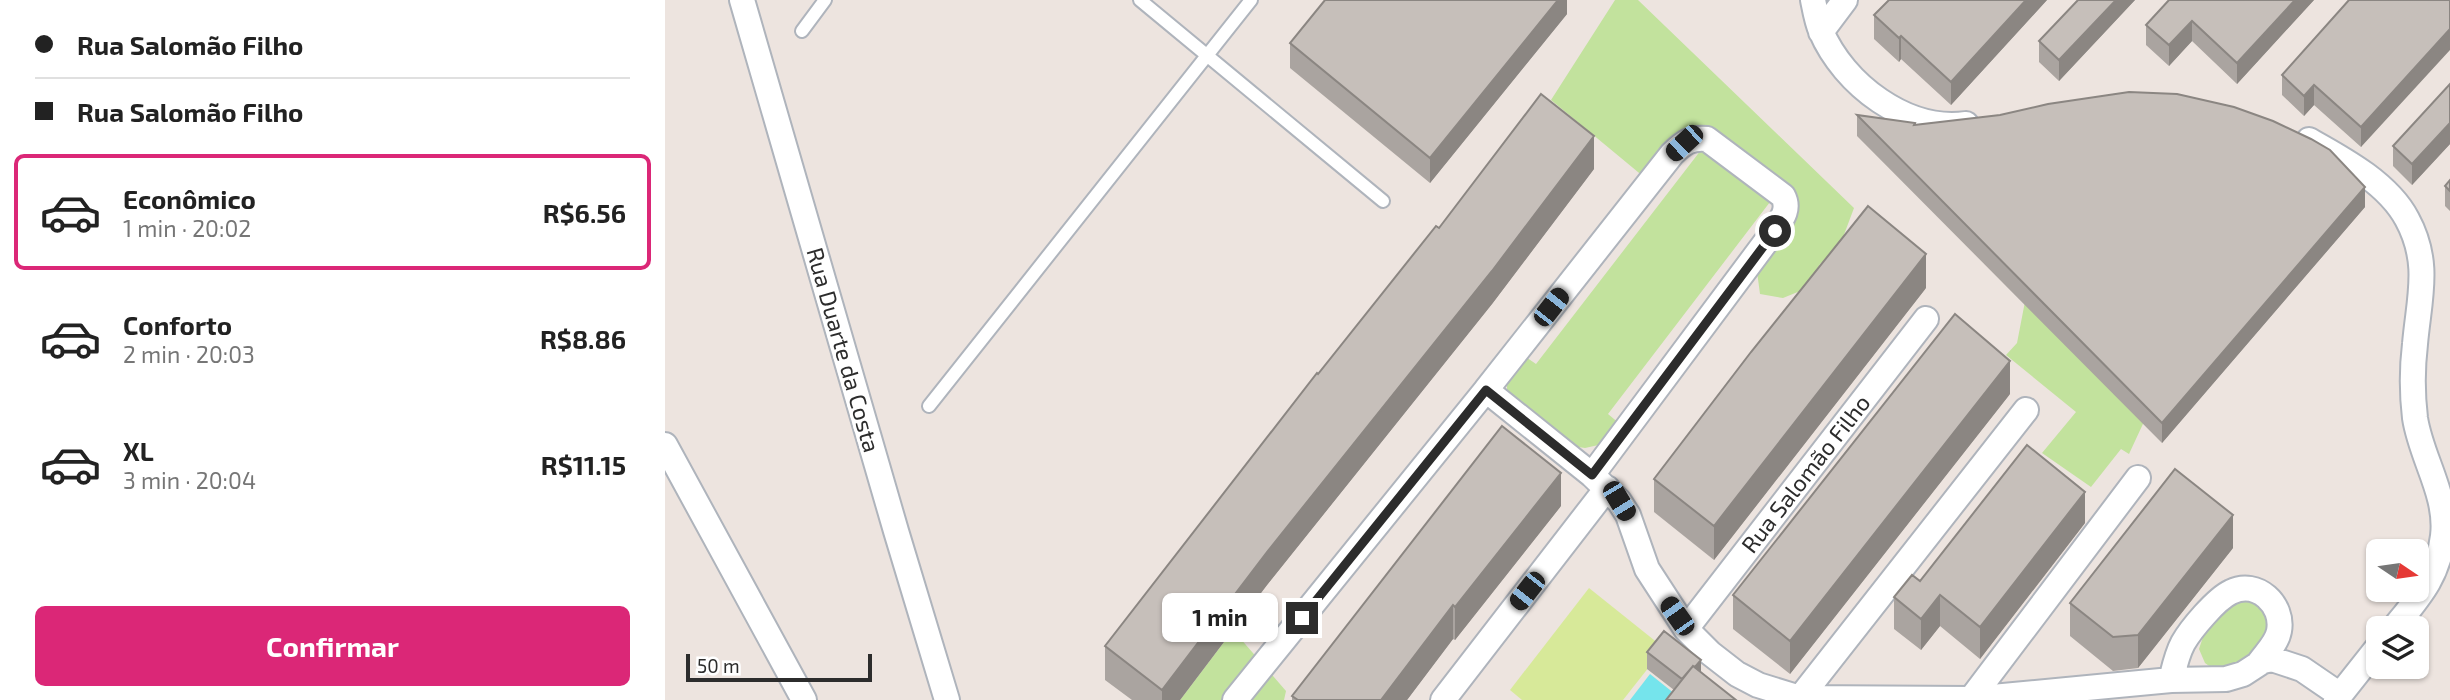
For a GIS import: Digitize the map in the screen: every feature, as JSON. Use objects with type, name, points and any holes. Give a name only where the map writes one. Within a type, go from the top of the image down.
[{"type":"street","name":"Rua Duarte da Costa","points":[[741,0],[947,700]]},
{"type":"street","points":[[1812,0],[1821,32],[1856,82],[1886,106],[1922,120],[1952,126],[1984,121]]},
{"type":"street","points":[[1821,32],[1845,0]]},
{"type":"street","points":[[2288,129],[2354,168],[2385,190],[2406,216],[2416,237],[2422,260],[2423,281],[2412,392],[2421,445],[2444,520],[2439,558],[2428,585],[2403,616]]},
{"type":"street","points":[[1235,700],[1486,390],[1672,154],[1684,143],[1695,138],[1707,139],[1783,196],[1787,203],[1785,213],[1600,482],[1443,700]]},
{"type":"street","name":"Rua Salomão Filho","points":[[1686,629],[1926,320]]},
{"type":"street","points":[[1486,390],[1600,482],[1619,501],[1628,515],[1647,569],[1686,629],[1710,653],[1737,674],[1758,685],[1800,698],[1971,699],[2171,680],[2226,680],[2272,659],[2294,665],[2338,698],[2366,663]]},
{"type":"street","points":[[1800,698],[2026,410]]},
{"type":"street","points":[[665,445],[804,700]]},
{"type":"street","points":[[1971,699],[2138,478]]},
{"type":"street","points":[[2171,680],[2186,638],[2219,600],[2231,592],[2250,589],[2270,599],[2279,614],[2279,631],[2275,642],[2259,663]]},
{"type":"street","points":[[2279,631],[2294,665]]},
{"type":"lane","points":[[802,31],[825,0]]},
{"type":"lane","points":[[1140,0],[1383,201]]},
{"type":"lane","points":[[929,406],[1251,0]]},
{"type":"green space","points":[[1615,0],[1638,0],[1854,208],[1839,248],[1820,264],[1805,289],[1783,298],[1760,294],[1756,264],[1796,212],[1707,139],[1650,182],[1551,100]]},
{"type":"green space","points":[[1701,150],[1770,202],[1608,414],[1620,424],[1603,444],[1585,448],[1566,445],[1507,393],[1507,375],[1523,355],[1536,364]]},
{"type":"green space","points":[[2033,260],[2155,398],[2129,454],[2121,449],[2091,487],[2042,453],[2076,412],[2006,355],[2017,343]]},
{"type":"green space","points":[[1589,588],[1664,648],[1623,700],[1522,700],[1510,690]]},
{"type":"green space","points":[[2246,599],[2262,606],[2270,621],[2265,638],[2238,667],[2212,668],[2205,663],[2199,649],[2204,634],[2232,603]]},
{"type":"green space","points":[[1233,630],[1286,691],[1284,700],[1180,700]]},
{"type":"water","points":[[1650,674],[1675,694],[1670,700],[1630,700]]},
{"type":"building","points":[[1325,0],[1558,0],[1430,158],[1290,43]]},
{"type":"building","points":[[1889,0],[2026,0],[1951,82],[1874,15]]},
{"type":"building","points":[[2078,0],[2116,0],[2059,60],[2039,41]]},
{"type":"building","points":[[2169,0],[2295,0],[2237,63],[2192,21],[2169,45],[2146,25]]},
{"type":"building","points":[[2349,0],[2450,0],[2450,29],[2361,127],[2314,85],[2304,96],[2282,75]]},
{"type":"building","points":[[2450,84],[2450,123],[2412,164],[2393,146]]},
{"type":"building","points":[[2129,92],[2177,94],[2234,107],[2273,121],[2330,150],[2365,187],[2162,423],[1857,115],[1915,123],[1914,125],[2000,115],[2048,104]]},
{"type":"building","points":[[1541,94],[1594,136],[1492,271],[1267,552],[1162,690],[1105,646],[1317,373],[1436,226],[1439,228]]},
{"type":"building","points":[[1868,206],[1926,254],[1714,526],[1654,479]]},
{"type":"building","points":[[1955,314],[2010,361],[1790,641],[1733,595]]},
{"type":"building","points":[[1502,426],[1561,473],[1455,607],[1453,605],[1381,700],[1298,700],[1292,696]]},
{"type":"building","points":[[2027,445],[2085,492],[1980,627],[1940,595],[1921,619],[1894,597],[1912,575],[1920,581]]},
{"type":"building","points":[[2175,469],[2233,515],[2138,635],[2113,637],[2070,603]]},
{"type":"building","points":[[1664,631],[1701,660],[1682,679],[1647,652]]},
{"type":"building","points":[[1693,666],[1736,700],[1666,700]]},
{"type":"route","points":[[1302,618],[1486,390],[1592,475],[1775,231]]}]
